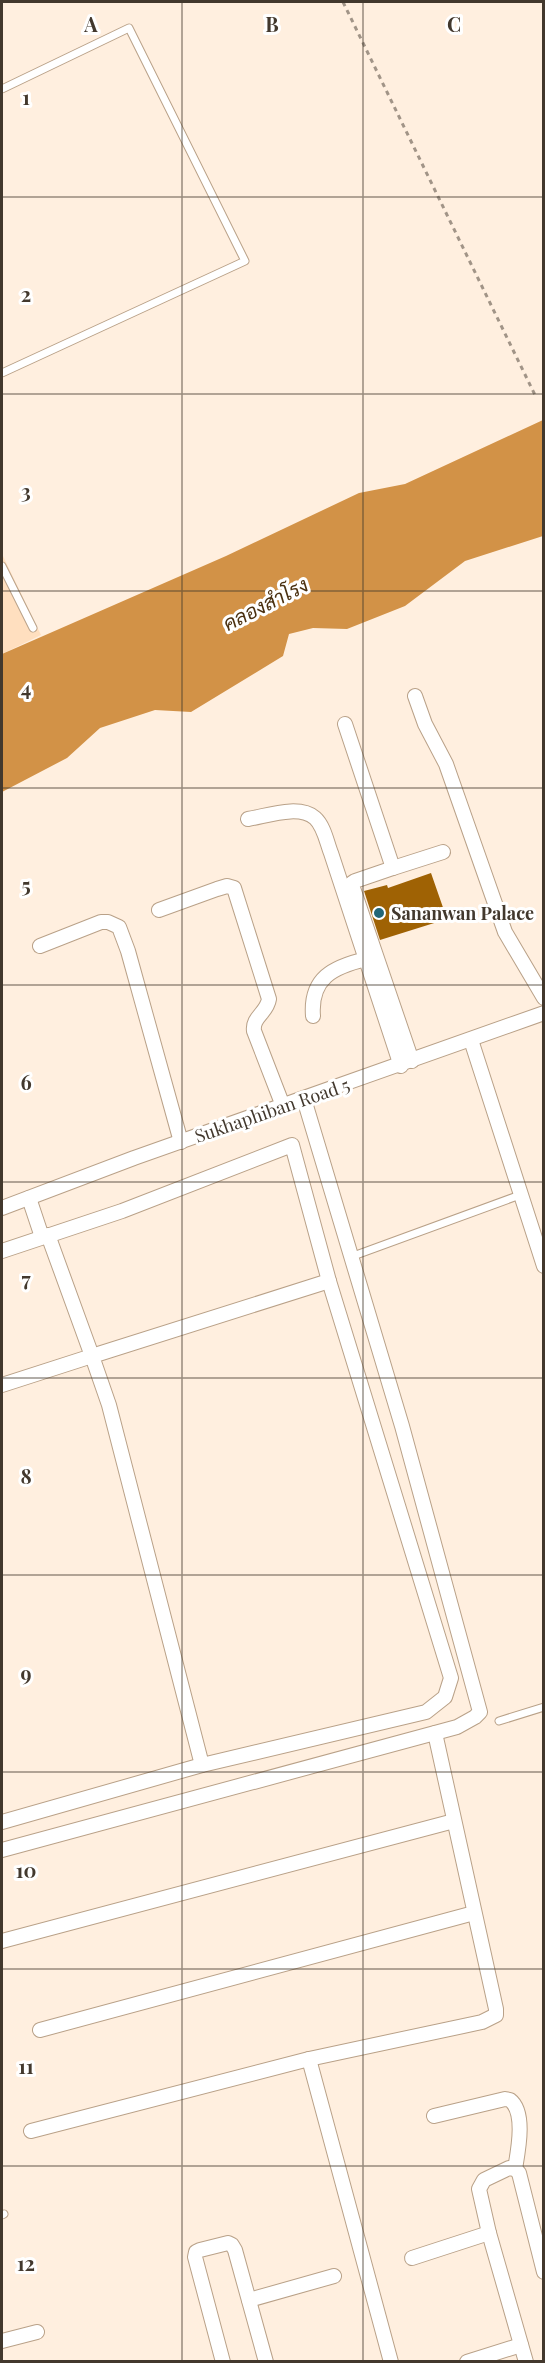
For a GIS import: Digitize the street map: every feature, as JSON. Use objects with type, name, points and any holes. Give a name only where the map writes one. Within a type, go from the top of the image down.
[{"type":"street","points":[[415,696],[425,724],[446,764],[505,932],[543,998]]},
{"type":"street","points":[[345,724],[393,868]]},
{"type":"street","points":[[249,819],[284,813],[308,814],[315,818],[325,836],[366,959],[406,1063]]},
{"type":"street","points":[[406,1063],[352,883],[442,852]]},
{"type":"street","points":[[159,910],[217,888],[227,886],[234,888],[269,999],[268,1006],[253,1024],[254,1032],[283,1106]]},
{"type":"street","points":[[40,946],[101,922],[108,922],[119,927],[126,943],[181,1142]]},
{"type":"street","points":[[313,1016],[312,1003],[316,986],[325,977],[346,964],[366,959]]},
{"type":"street","name":"Sukhaphiban Road 5","points":[[2,1208],[543,1013]]},
{"type":"street","points":[[471,1040],[543,1266]]},
{"type":"street","points":[[2,1850],[458,1727],[480,1712],[402,1426],[304,1099]]},
{"type":"street","points":[[2,1251],[122,1211],[292,1145],[329,1281],[451,1678],[445,1697],[426,1712],[202,1765],[2,1821]]},
{"type":"street","points":[[29,1198],[92,1356],[109,1405],[202,1765]]},
{"type":"street","points":[[2,1385],[329,1281]]},
{"type":"street","points":[[31,2131],[309,2059],[482,2022],[496,2015],[435,1733]]},
{"type":"street","points":[[2,1941],[454,1821]]},
{"type":"street","points":[[40,2030],[474,1913]]},
{"type":"street","points":[[309,2059],[391,2361]]},
{"type":"street","points":[[434,2116],[505,2099],[510,2100],[516,2108],[520,2133],[515,2169]]},
{"type":"street","points":[[526,2361],[489,2233],[479,2189],[484,2180],[509,2168],[519,2173],[542,2263]]},
{"type":"street","points":[[412,2258],[489,2233]]},
{"type":"street","points":[[223,2361],[195,2257],[196,2252],[228,2243],[232,2245],[266,2361]]},
{"type":"street","points":[[249,2300],[334,2276]]},
{"type":"street","points":[[2,2341],[37,2331]]},
{"type":"street","points":[[467,2361],[521,2345]]},
{"type":"lane","points":[[2,89],[129,28],[245,261],[2,373]]},
{"type":"lane","points":[[2,566],[33,627]]},
{"type":"lane","points":[[356,1255],[520,1196]]},
{"type":"lane","points":[[500,1721],[543,1707]]},
{"type":"path","points":[[343,2],[535,395]]},
{"type":"shaded area","points":[[2,554],[41,635],[2,654]]},
{"type":"water","name":"คลองสำโรง","points":[[543,420],[543,536],[465,561],[405,606],[347,629],[313,628],[289,634],[283,656],[191,712],[155,710],[100,728],[67,758],[2,792],[2,654],[226,556],[359,493],[405,484]]},
{"type":"building","points":[[431,873],[447,919],[380,940],[364,891],[387,885],[388,888]]},
{"type":"place","name":"Sananwan Palace","points":[[379,913]]}]
